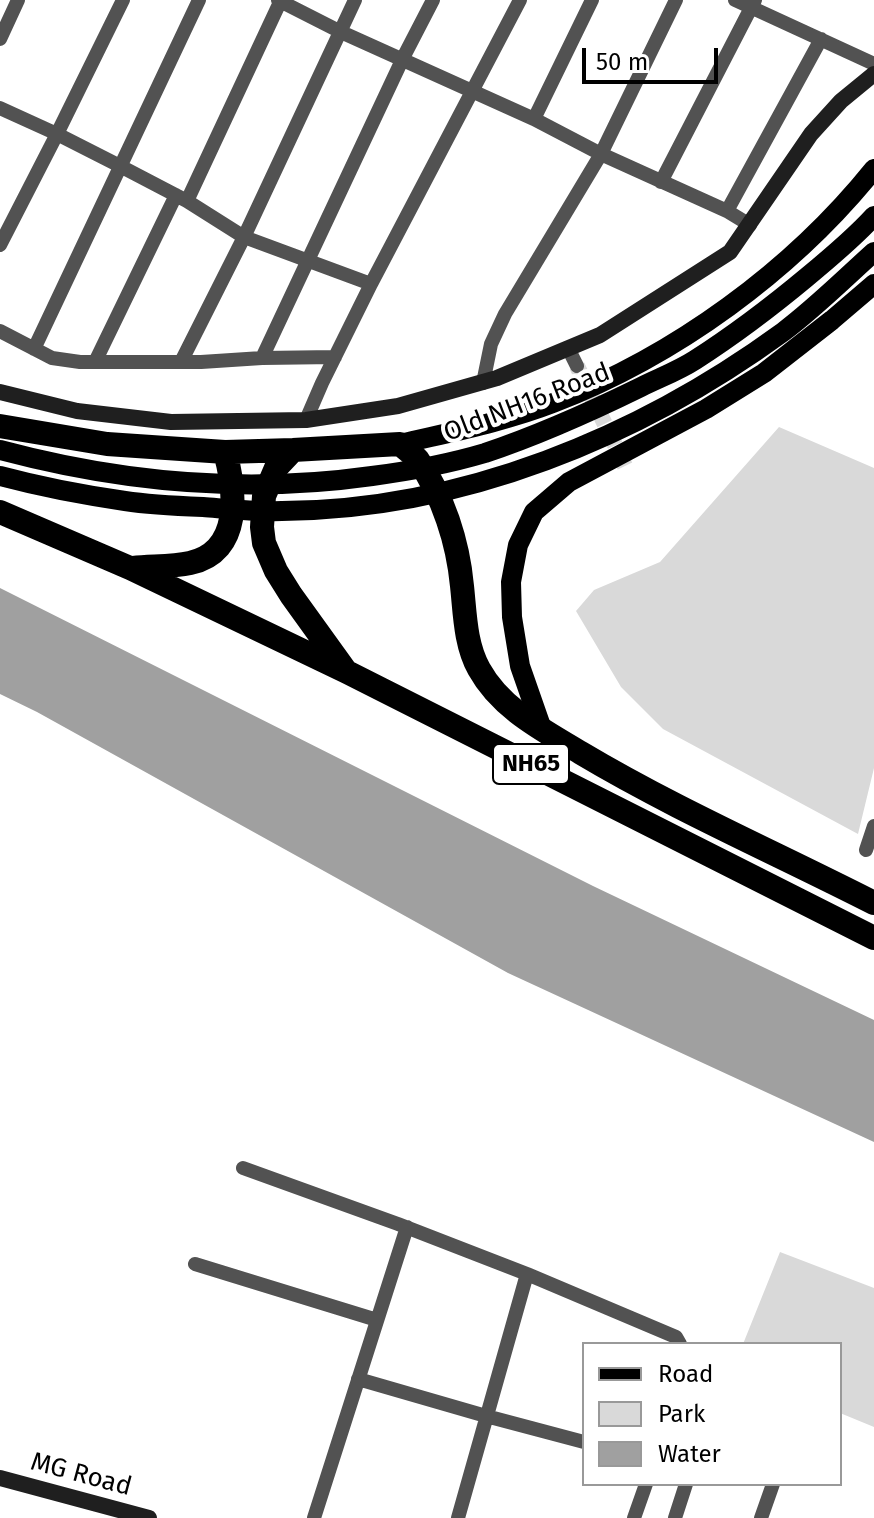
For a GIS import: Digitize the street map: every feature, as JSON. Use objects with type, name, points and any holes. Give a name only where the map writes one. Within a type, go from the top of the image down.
[{"type":"highway","points":[[0,426],[107,444],[225,452],[400,444]]},
{"type":"highway","name":"NH65","points":[[400,444],[416,458],[447,518],[456,547],[468,639],[477,666],[492,690],[506,704],[638,786],[874,903]]},
{"type":"highway","points":[[293,450],[276,468],[264,496],[264,543],[291,595],[347,672]]},
{"type":"highway","points":[[130,568],[190,563],[217,551],[226,538],[231,519],[231,473],[225,452]]},
{"type":"highway","name":"NH65","points":[[0,512],[130,568],[347,672],[874,938]]},
{"type":"highway","points":[[481,739],[506,704]]},
{"type":"main road","points":[[400,444],[553,404],[665,348],[725,309],[805,244],[874,169]]},
{"type":"main road","name":"Old NH16 Road","points":[[0,450],[113,475],[219,485],[331,482],[411,471],[483,453],[581,417],[693,362],[768,310],[874,216]]},
{"type":"main road","name":"Old NH16 Road","points":[[0,476],[127,502],[282,511],[403,500],[466,485],[524,469],[602,438],[695,390],[783,332],[874,252]]},
{"type":"main road","points":[[542,729],[520,666],[512,617],[511,582],[518,545],[534,512],[569,482],[706,409],[764,373],[874,284]]},
{"type":"street","points":[[0,39],[18,0]]},
{"type":"street","points":[[0,245],[123,0]]},
{"type":"street","points":[[34,349],[199,0]]},
{"type":"street","points":[[95,362],[280,0],[341,32],[473,90],[601,154],[727,211],[750,225]]},
{"type":"street","points":[[181,362],[244,237],[355,0]]},
{"type":"street","points":[[262,358],[433,0]]},
{"type":"street","points":[[306,420],[371,284],[520,0]]},
{"type":"street","points":[[534,119],[592,0]]},
{"type":"street","points":[[483,383],[491,344],[505,314],[601,154],[676,0]]},
{"type":"street","points":[[735,0],[753,4],[874,64]]},
{"type":"street","points":[[661,182],[753,4]]},
{"type":"street","points":[[727,211],[821,39]]},
{"type":"street","points":[[0,392],[77,411],[171,422],[306,420],[398,406],[483,383],[600,335],[730,252],[811,134],[841,101],[874,74]]},
{"type":"street","points":[[0,108],[181,198],[244,237],[371,284]]},
{"type":"street","points":[[0,331],[52,358],[80,362],[335,357]]},
{"type":"street","points":[[568,348],[577,366]]},
{"type":"street","points":[[866,850],[874,826]]},
{"type":"street","points":[[243,1168],[527,1274],[676,1337],[679,1342]]},
{"type":"street","points":[[314,1518],[407,1227]]},
{"type":"street","points":[[195,1264],[377,1320]]},
{"type":"street","points":[[458,1518],[527,1274]]},
{"type":"street","points":[[358,1379],[582,1441]]},
{"type":"street","name":"MG Road","points":[[0,1478],[149,1518]]},
{"type":"street","points":[[634,1518],[645,1486]]},
{"type":"street","points":[[675,1518],[685,1486]]},
{"type":"street","points":[[761,1518],[772,1486]]},
{"type":"green space","points":[[779,427],[874,468],[874,768],[858,834],[663,729],[621,687],[576,611],[594,590],[660,562]]},
{"type":"green space","points":[[780,1252],[874,1288],[874,1427],[842,1414],[842,1342],[744,1342]]},
{"type":"water","points":[[0,588],[593,886],[874,1020],[874,1142],[508,973],[0,694]]},
{"type":"tunnel","points":[[577,366],[625,466]]}]
